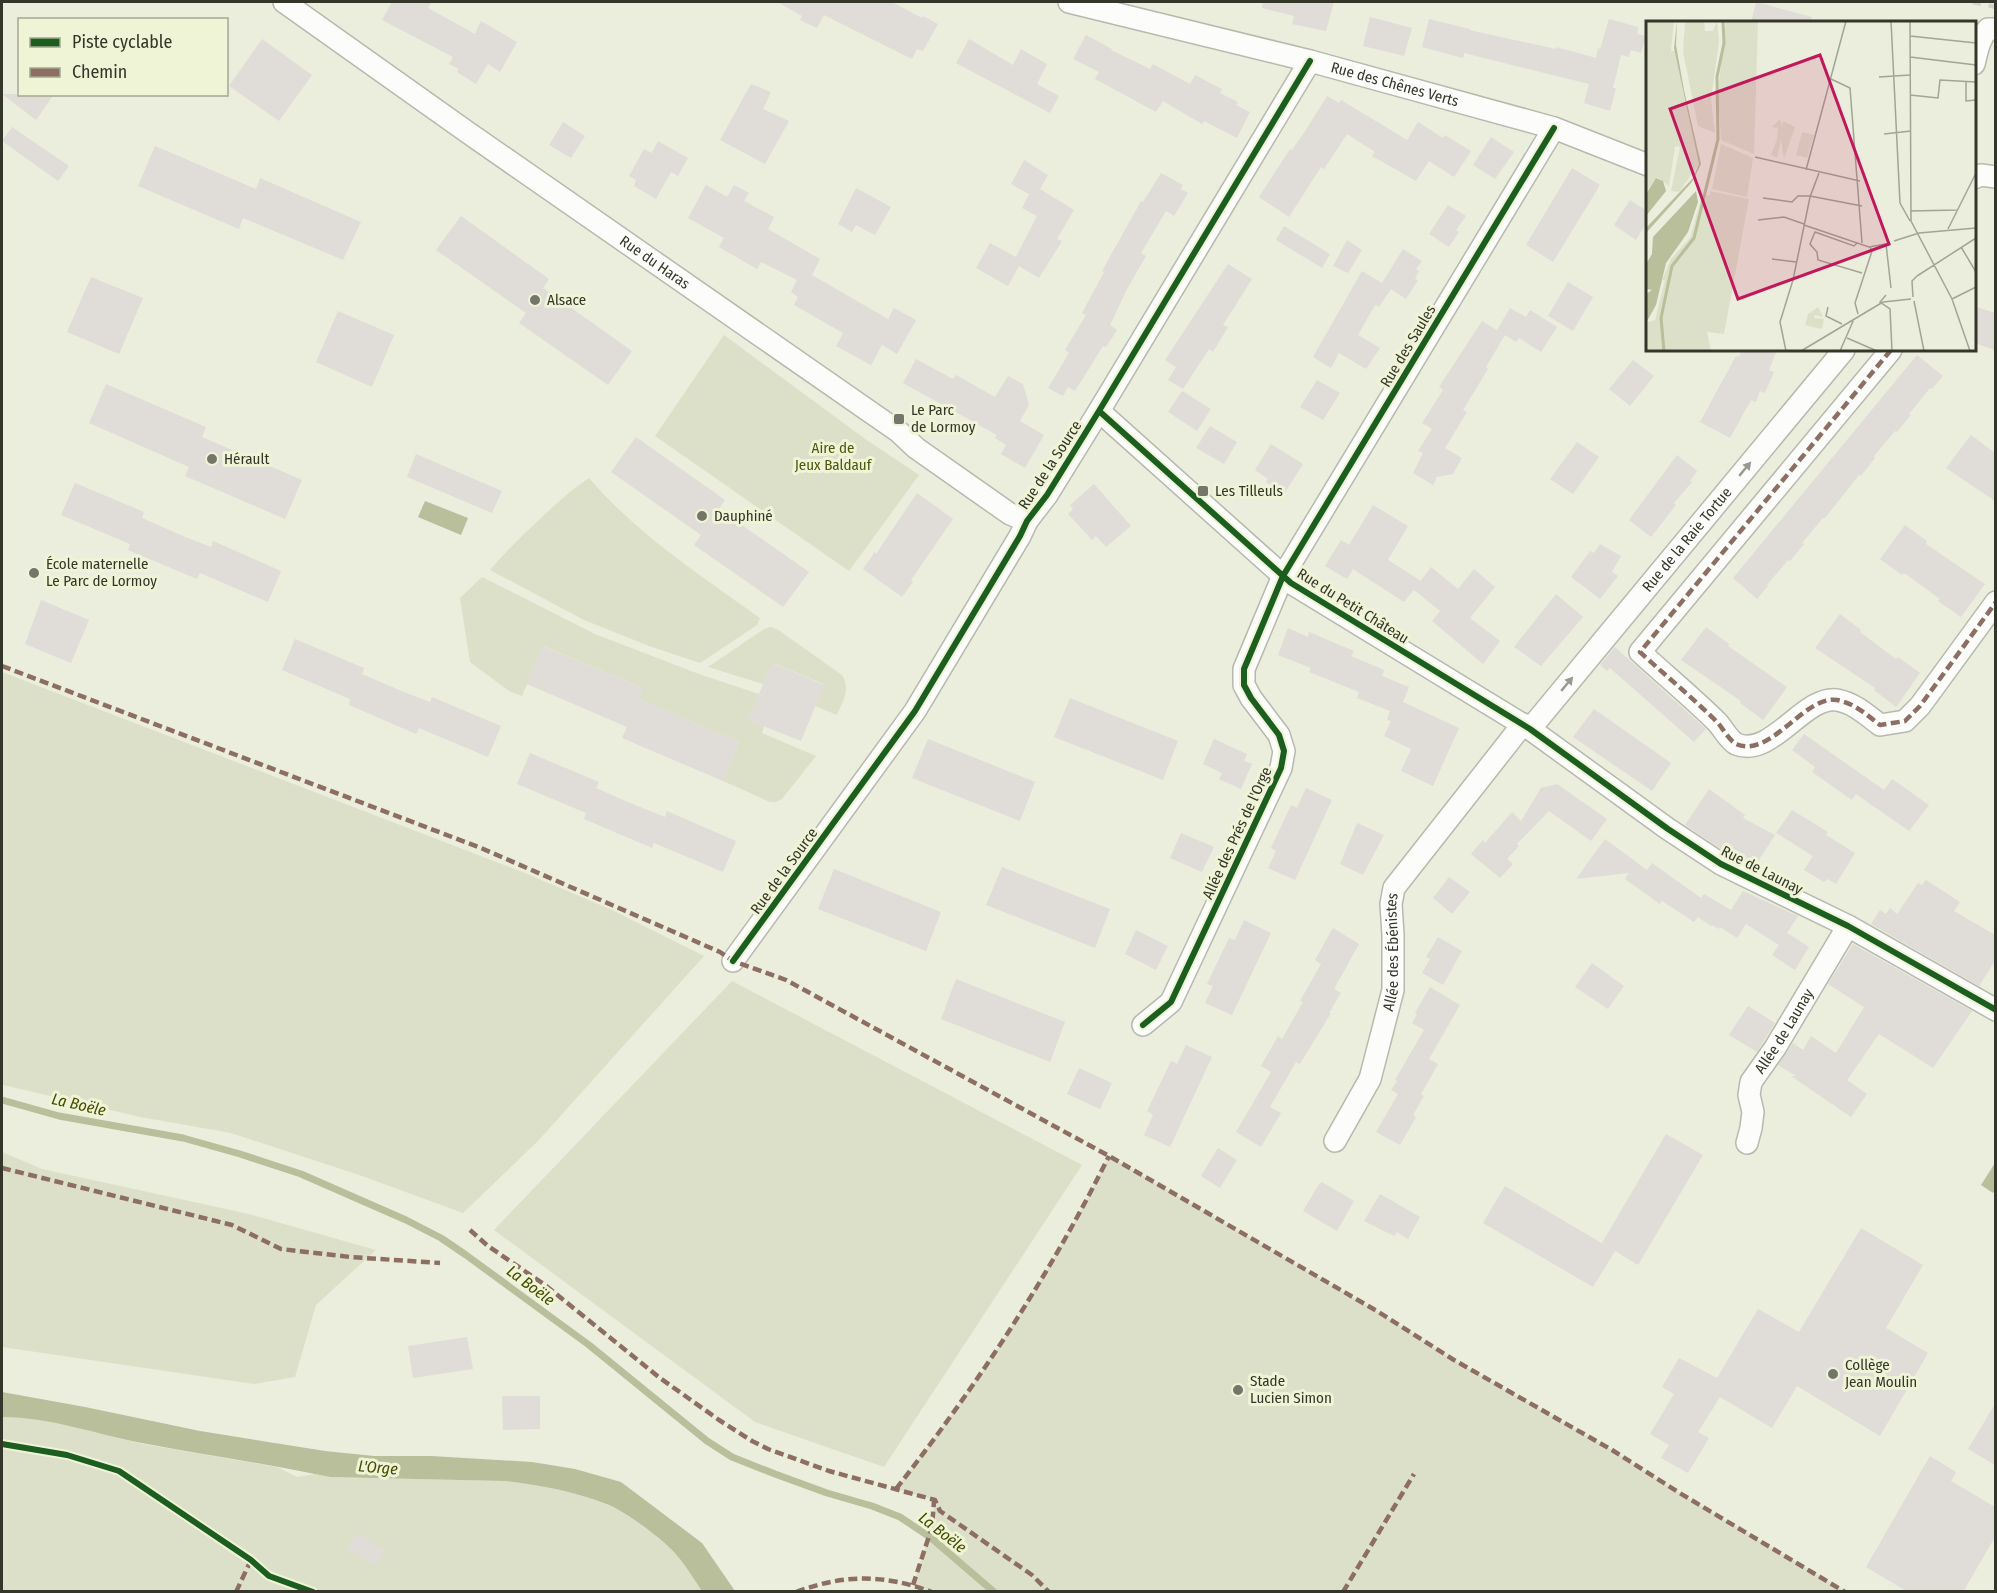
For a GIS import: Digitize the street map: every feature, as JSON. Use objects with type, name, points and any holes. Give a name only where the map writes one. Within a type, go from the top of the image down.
[{"type":"street","name":"Rue du Haras","points":[[284,2],[899,432],[916,448],[1010,514],[1027,521]]},
{"type":"street","name":"Rue des Chênes Verts","points":[[1069,2],[1310,61],[1554,128],[1646,165]]},
{"type":"street","points":[[1976,60],[1988,34]]},
{"type":"street","name":"Rue de la Source","points":[[733,961],[915,711],[1027,521],[1047,495],[1099,411],[1310,61]]},
{"type":"street","name":"Rue des Saules","points":[[1283,576],[1554,128]]},
{"type":"street","points":[[1976,177],[1982,175],[1995,177]]},
{"type":"street","name":"Rue de la Raie Tortue","points":[[1527,727],[1843,351]]},
{"type":"street","points":[[1890,351],[1640,652],[1718,724],[1734,743],[1751,746],[1766,740],[1816,705],[1835,700],[1857,708],[1880,725],[1905,721],[1920,706],[1995,602]]},
{"type":"street","name":"Rue du Petit Château","points":[[1099,411],[1291,583],[1527,727]]},
{"type":"street","name":"Allée des Prés de l'Orge","points":[[1143,1024],[1171,1002],[1281,768],[1284,751],[1279,735],[1244,685],[1244,669],[1283,576]]},
{"type":"street","name":"Rue de Launay","points":[[1527,727],[1668,829],[1721,864],[1848,926],[1995,1010]]},
{"type":"street","name":"Allée des Ébénistes","points":[[1335,1141],[1370,1078],[1393,990],[1394,935],[1391,904],[1394,888],[1527,727]]},
{"type":"street","name":"Allée de Launay","points":[[1747,1143],[1753,1112],[1749,1095],[1751,1082],[1775,1048],[1848,926]]},
{"type":"green space","name":"Aire de Jeux Baldauf","points":[[724,335],[868,441],[919,475],[849,571],[655,436]]},
{"type":"green space","points":[[589,478],[608,499],[649,536],[760,618],[757,625],[700,663],[584,620],[490,570],[548,512]]},
{"type":"green space","points":[[482,577],[595,634],[699,674],[759,694],[748,720],[764,726],[762,733],[816,756],[782,799],[770,802],[723,781],[739,742],[639,699],[643,688],[543,646],[522,696],[509,691],[470,662],[460,598]]},
{"type":"green space","points":[[770,627],[777,629],[842,675],[846,690],[837,715],[815,706],[823,684],[773,663],[763,684],[708,667]]},
{"type":"green space","points":[[2,672],[525,873],[612,910],[704,956],[538,1141],[463,1213],[362,1176],[231,1133],[140,1117],[3,1085]]},
{"type":"green space","points":[[732,981],[1082,1165],[884,1467],[755,1422],[494,1230]]},
{"type":"green space","points":[[2,1152],[42,1169],[249,1214],[376,1250],[316,1305],[295,1377],[254,1384],[2,1347]]},
{"type":"green space","name":"Stade Lucien Simon","points":[[1109,1156],[1377,1311],[1454,1360],[1612,1450],[1845,1591],[932,1592],[913,1585],[932,1527],[934,1500],[896,1489],[956,1409],[1011,1328],[1062,1243]]},
{"type":"green space","points":[[2,1417],[47,1420],[143,1444],[277,1467],[297,1477],[315,1474],[330,1477],[505,1481],[571,1493],[596,1500],[633,1519],[676,1554],[702,1591],[2,1592]]},
{"type":"water","points":[[425,501],[468,518],[461,535],[418,517]]},
{"type":"water","points":[[1995,1163],[1995,1190],[1993,1193],[1981,1185]]},
{"type":"water","name":"L'Orge","points":[[2,1392],[200,1431],[325,1451],[374,1456],[431,1456],[532,1462],[575,1469],[621,1482],[702,1543],[735,1591],[702,1591],[676,1555],[651,1532],[609,1505],[571,1493],[505,1481],[330,1477],[142,1443],[55,1423],[2,1417]]},
{"type":"building","points":[[392,2],[432,2],[428,8],[475,34],[481,21],[517,42],[500,72],[488,64],[476,84],[457,72],[459,69],[449,64],[453,57],[382,20]]},
{"type":"building","points":[[777,2],[892,2],[938,24],[923,51],[917,49],[912,59],[824,15],[817,28],[800,20],[802,16]]},
{"type":"building","points":[[1263,2],[1334,2],[1326,31],[1292,24],[1294,16],[1262,8]]},
{"type":"building","points":[[1756,2],[1812,17],[1811,21],[1751,21]]},
{"type":"building","points":[[1370,17],[1412,28],[1404,56],[1363,46]]},
{"type":"building","points":[[1429,19],[1596,58],[1609,19],[1638,27],[1637,34],[1646,36],[1641,53],[1631,50],[1629,57],[1621,55],[1610,111],[1584,103],[1589,84],[1464,53],[1463,58],[1422,47]]},
{"type":"building","points":[[1086,35],[1150,69],[1153,64],[1190,84],[1195,75],[1222,89],[1220,93],[1238,102],[1236,105],[1250,112],[1237,138],[1204,121],[1202,124],[1163,101],[1156,112],[1095,79],[1099,72],[1073,59]]},
{"type":"building","points":[[262,39],[312,75],[279,121],[229,86]]},
{"type":"building","points":[[969,39],[1013,65],[1021,49],[1047,64],[1037,84],[1059,96],[1050,113],[956,63]]},
{"type":"building","points":[[751,84],[771,92],[763,109],[789,121],[765,164],[720,140]]},
{"type":"building","points":[[2,94],[53,96],[36,120]]},
{"type":"building","points":[[1327,96],[1339,103],[1341,100],[1407,140],[1418,122],[1443,138],[1445,135],[1471,151],[1454,177],[1429,161],[1416,181],[1372,156],[1375,152],[1347,134],[1324,169],[1321,167],[1289,217],[1259,197]]},
{"type":"building","points":[[563,122],[585,136],[571,158],[549,145]]},
{"type":"building","points":[[12,127],[69,166],[58,181],[2,141]]},
{"type":"building","points":[[1491,137],[1514,152],[1495,179],[1473,165]]},
{"type":"building","points":[[658,141],[688,158],[678,176],[671,172],[656,199],[634,186],[636,180],[629,176],[644,149],[652,153]]},
{"type":"building","points":[[155,146],[256,189],[260,178],[361,222],[343,260],[243,218],[239,229],[138,186]]},
{"type":"building","points":[[1024,160],[1048,175],[1040,189],[1074,210],[1057,239],[1062,241],[1039,278],[1019,266],[1008,286],[976,268],[990,243],[1016,257],[1037,216],[1022,208],[1029,194],[1011,184]]},
{"type":"building","points":[[1572,168],[1600,185],[1553,262],[1526,245]]},
{"type":"building","points":[[1161,173],[1183,185],[1181,189],[1188,193],[1174,216],[1166,211],[1141,253],[1146,256],[1110,325],[1117,330],[1106,347],[1103,346],[1075,391],[1068,387],[1063,396],[1048,388],[1069,353],[1065,350],[1086,315],[1082,313],[1104,272],[1102,271],[1141,201],[1143,202]]},
{"type":"building","points":[[706,185],[727,197],[734,185],[749,193],[744,201],[774,217],[768,229],[820,259],[812,275],[888,319],[894,308],[916,320],[897,354],[882,345],[871,365],[836,346],[843,333],[794,305],[798,297],[791,292],[797,280],[761,262],[757,269],[719,247],[724,238],[688,218]]},
{"type":"building","points":[[856,188],[891,207],[875,235],[856,225],[852,232],[838,224]]},
{"type":"building","points":[[1630,200],[1646,210],[1646,224],[1636,240],[1614,225]]},
{"type":"building","points":[[1448,205],[1466,216],[1456,230],[1459,232],[1449,247],[1429,234]]},
{"type":"building","name":"Alsace","points":[[461,216],[549,279],[543,288],[632,351],[608,385],[519,323],[526,313],[436,250]]},
{"type":"building","points":[[1284,226],[1330,254],[1322,268],[1276,240]]},
{"type":"building","points":[[1347,240],[1362,250],[1348,273],[1333,266]]},
{"type":"building","points":[[1403,249],[1422,261],[1416,269],[1419,271],[1415,279],[1418,280],[1406,299],[1391,289],[1379,307],[1375,305],[1358,335],[1380,348],[1366,369],[1339,353],[1331,368],[1313,357],[1362,271],[1382,283]]},
{"type":"building","points":[[1228,264],[1252,279],[1223,325],[1228,327],[1213,352],[1209,349],[1183,389],[1168,380],[1176,367],[1165,360]]},
{"type":"building","points":[[91,277],[143,298],[119,354],[67,332]]},
{"type":"building","points":[[1568,282],[1593,297],[1573,331],[1548,316]]},
{"type":"building","points":[[1976,307],[1995,313],[1995,350],[1976,344]]},
{"type":"building","points":[[1510,308],[1526,317],[1530,310],[1557,327],[1541,352],[1519,338],[1516,342],[1497,330]]},
{"type":"building","points":[[338,311],[394,335],[372,387],[316,362]]},
{"type":"building","points":[[1482,321],[1505,335],[1463,410],[1467,412],[1445,448],[1462,458],[1453,474],[1437,477],[1433,485],[1413,473],[1423,453],[1418,451],[1432,429],[1422,423],[1443,390],[1439,387]]},
{"type":"building","points":[[1742,351],[1777,351],[1769,370],[1774,372],[1765,393],[1760,391],[1756,402],[1751,400],[1730,438],[1700,422],[1736,356],[1739,357]]},
{"type":"building","points":[[1917,355],[1943,376],[1932,389],[1930,388],[1897,432],[1895,431],[1874,456],[1875,458],[1861,476],[1859,475],[1757,599],[1733,578]]},
{"type":"building","points":[[916,359],[953,379],[956,375],[995,397],[1008,376],[1023,384],[1029,405],[1020,421],[1044,435],[1025,468],[1001,454],[1006,445],[995,438],[997,435],[903,383]]},
{"type":"building","points":[[1633,360],[1654,376],[1630,406],[1609,389]]},
{"type":"building","points":[[1317,380],[1340,393],[1323,420],[1300,407]]},
{"type":"building","name":"Hérault","points":[[106,384],[206,427],[202,437],[302,480],[285,519],[185,476],[189,467],[89,423]]},
{"type":"building","points":[[1182,391],[1211,409],[1197,431],[1168,412]]},
{"type":"building","points":[[1210,426],[1237,442],[1224,464],[1196,448]]},
{"type":"building","points":[[1971,435],[1995,453],[1995,501],[1946,468]]},
{"type":"building","name":"Dauphiné","points":[[636,437],[725,500],[719,509],[809,572],[783,607],[694,545],[701,535],[611,472]]},
{"type":"building","points":[[1577,442],[1599,457],[1573,494],[1550,479]]},
{"type":"building","points":[[1271,444],[1303,464],[1284,494],[1266,482],[1268,479],[1255,470]]},
{"type":"building","points":[[416,454],[502,491],[492,513],[407,477]]},
{"type":"building","points":[[1677,455],[1697,471],[1690,481],[1692,482],[1674,503],[1676,505],[1651,537],[1629,520]]},
{"type":"building","points":[[75,483],[144,512],[142,518],[183,536],[211,547],[213,541],[281,571],[268,602],[200,573],[197,579],[128,550],[130,544],[61,515]]},
{"type":"building","points":[[1094,484],[1131,526],[1106,547],[1096,536],[1092,540],[1068,514],[1073,509],[1070,505]]},
{"type":"building","points":[[917,493],[953,519],[902,597],[863,569],[875,552],[876,554]]},
{"type":"building","points":[[1373,505],[1408,526],[1388,560],[1421,581],[1404,602],[1353,569],[1347,579],[1325,566],[1341,540],[1349,545]]},
{"type":"building","points":[[1905,525],[1927,541],[1926,544],[1985,584],[1961,617],[1904,573],[1902,575],[1880,559]]},
{"type":"building","points":[[1600,544],[1621,556],[1612,572],[1618,576],[1600,599],[1571,577],[1590,551],[1594,553]]},
{"type":"building","points":[[1431,567],[1458,589],[1474,569],[1495,587],[1470,618],[1500,641],[1483,664],[1432,621],[1440,611],[1414,590]]},
{"type":"building","points":[[1556,594],[1583,617],[1541,666],[1514,647]]},
{"type":"building","points":[[41,600],[89,620],[71,663],[25,644]]},
{"type":"building","points":[[1840,614],[1896,659],[1898,657],[1920,673],[1896,707],[1874,690],[1875,688],[1815,648]]},
{"type":"building","points":[[1706,627],[1729,644],[1728,646],[1787,687],[1763,720],[1740,703],[1741,701],[1681,660]]},
{"type":"building","points":[[1288,628],[1308,637],[1309,632],[1354,651],[1351,656],[1384,670],[1382,676],[1409,687],[1403,702],[1459,728],[1433,786],[1401,771],[1411,749],[1384,736],[1391,721],[1387,720],[1390,711],[1357,698],[1359,692],[1309,672],[1311,668],[1278,655]]},
{"type":"building","points":[[295,639],[364,668],[362,674],[404,692],[430,702],[432,697],[501,726],[488,757],[419,728],[416,734],[349,705],[350,699],[282,670]]},
{"type":"building","points":[[542,646],[643,688],[639,699],[739,742],[723,781],[622,738],[627,727],[527,684]]},
{"type":"building","points":[[1615,647],[1706,729],[1694,742],[1610,668],[1607,671],[1600,665]]},
{"type":"building","points":[[772,663],[824,685],[801,741],[748,720]]},
{"type":"building","points":[[1070,698],[1178,741],[1163,780],[1054,737]]},
{"type":"building","points":[[1594,709],[1671,763],[1652,791],[1573,737]]},
{"type":"building","points":[[1804,734],[1884,790],[1892,779],[1929,805],[1909,831],[1856,794],[1852,800],[1812,772],[1815,767],[1792,750]]},
{"type":"building","points":[[928,739],[1035,782],[1020,821],[912,778]]},
{"type":"building","points":[[1214,739],[1247,754],[1244,761],[1252,764],[1241,789],[1219,779],[1222,773],[1203,764]]},
{"type":"building","points":[[530,753],[599,782],[596,788],[623,800],[665,817],[667,811],[736,841],[723,872],[654,843],[652,848],[584,819],[586,813],[517,784]]},
{"type":"building","points":[[1557,784],[1607,819],[1591,841],[1549,811],[1517,844],[1519,846],[1507,859],[1513,864],[1500,878],[1471,854],[1483,840],[1485,843],[1512,812],[1521,821],[1541,788]]},
{"type":"building","points":[[1306,788],[1332,800],[1295,880],[1268,868],[1276,851],[1271,848],[1291,805],[1297,808]]},
{"type":"building","points":[[1709,789],[1745,815],[1743,818],[1775,835],[1755,866],[1727,853],[1685,825]]},
{"type":"building","points":[[1792,810],[1828,832],[1826,835],[1855,853],[1836,884],[1827,879],[1824,882],[1804,870],[1813,856],[1776,833]]},
{"type":"building","points":[[1357,823],[1384,835],[1363,875],[1340,864]]},
{"type":"building","points":[[1181,833],[1214,847],[1202,872],[1170,858]]},
{"type":"building","points":[[1605,839],[1647,870],[1652,863],[1701,898],[1704,894],[1731,910],[1743,891],[1798,916],[1787,933],[1809,947],[1795,970],[1772,955],[1779,945],[1746,924],[1737,938],[1698,917],[1694,922],[1662,901],[1660,904],[1625,879],[1629,873],[1576,879]]},
{"type":"building","points":[[1002,867],[1110,909],[1095,948],[986,905]]},
{"type":"building","points":[[834,869],[941,912],[926,951],[818,909]]},
{"type":"building","points":[[1449,877],[1470,892],[1452,914],[1433,898]]},
{"type":"building","points":[[1926,880],[1960,902],[1954,911],[1995,935],[1995,961],[1979,986],[1871,924],[1880,910],[1886,914],[1890,908],[1897,914],[1918,883],[1922,885]]},
{"type":"building","points":[[1244,920],[1271,933],[1232,1015],[1205,1003],[1213,986],[1207,984],[1229,938],[1235,940]]},
{"type":"building","points":[[1333,928],[1359,944],[1334,989],[1341,993],[1329,1013],[1331,1013],[1300,1064],[1296,1062],[1270,1107],[1281,1113],[1261,1147],[1236,1132],[1271,1072],[1261,1066],[1278,1036],[1282,1039],[1303,1002],[1300,1001],[1321,964],[1315,960]]},
{"type":"building","points":[[1136,930],[1168,946],[1156,970],[1125,954]]},
{"type":"building","points":[[1438,937],[1462,951],[1443,985],[1422,973],[1430,959],[1426,957]]},
{"type":"building","points":[[1853,944],[1972,1011],[1933,1068],[1879,1034],[1847,1080],[1867,1094],[1851,1117],[1778,1065],[1793,1043],[1803,1050],[1811,1036],[1836,1053],[1864,1007],[1828,984]]},
{"type":"building","points":[[1592,963],[1624,986],[1608,1009],[1575,987]]},
{"type":"building","points":[[956,979],[1065,1022],[1050,1062],[941,1019]]},
{"type":"building","points":[[1430,987],[1460,1005],[1429,1059],[1438,1064],[1421,1094],[1424,1096],[1413,1115],[1416,1117],[1400,1145],[1376,1132],[1398,1094],[1391,1090],[1397,1081],[1395,1080],[1424,1030],[1412,1023]]},
{"type":"building","points":[[1748,1006],[1775,1023],[1757,1052],[1729,1035]]},
{"type":"building","points":[[1186,1045],[1212,1057],[1170,1147],[1144,1135],[1153,1115],[1147,1111],[1171,1061],[1177,1064]]},
{"type":"building","points":[[1079,1068],[1112,1083],[1100,1109],[1067,1094]]},
{"type":"building","points":[[1666,1134],[1703,1155],[1638,1265],[1602,1243]]},
{"type":"building","points":[[1218,1148],[1237,1160],[1220,1188],[1201,1176]]},
{"type":"building","points":[[1322,1182],[1354,1201],[1337,1231],[1303,1211]]},
{"type":"building","points":[[1505,1186],[1615,1251],[1593,1287],[1483,1223]]},
{"type":"building","points":[[1380,1194],[1420,1217],[1408,1239],[1397,1232],[1394,1236],[1364,1221]]},
{"type":"building","points":[[1861,1228],[1923,1265],[1886,1328],[1928,1353],[1880,1436],[1797,1386],[1772,1428],[1720,1397],[1698,1432],[1709,1438],[1688,1473],[1661,1458],[1669,1445],[1650,1434],[1674,1394],[1662,1387],[1679,1358],[1717,1378],[1758,1309],[1799,1332]]},
{"type":"building","points":[[467,1337],[473,1369],[413,1378],[408,1346]]},
{"type":"building","points":[[502,1396],[540,1396],[540,1429],[503,1430]]},
{"type":"building","points":[[1995,1404],[1995,1465],[1968,1449]]},
{"type":"building","points":[[1930,1456],[1956,1472],[1951,1481],[1995,1507],[1995,1537],[1963,1592],[1908,1592],[1866,1567]]},
{"type":"building","points":[[357,1533],[386,1551],[376,1565],[347,1548]]},
{"type":"waterway","name":"La Boële","points":[[2,1100],[59,1116],[183,1138],[240,1154],[301,1174],[406,1220],[441,1238],[466,1255],[589,1345],[707,1441],[732,1457],[827,1493],[900,1517],[930,1537],[994,1592]]},
{"type":"railway","points":[[1973,2],[1996,7]]},
{"type":"marked path","points":[[1890,351],[1640,652],[1709,714],[1733,742],[1749,746],[1762,743],[1812,707],[1825,701],[1837,700],[1849,704],[1880,725],[1905,721],[1920,706],[1996,602]]},
{"type":"marked path","points":[[2,666],[481,848],[720,952],[733,961],[786,980],[1109,1156],[1377,1311],[1454,1360],[1612,1450],[1845,1592]]},
{"type":"marked path","points":[[896,1489],[956,1409],[1011,1328],[1062,1243],[1109,1156]]},
{"type":"marked path","points":[[2,1168],[232,1225],[281,1249],[350,1257],[440,1263]]},
{"type":"marked path","points":[[470,1230],[488,1246],[545,1285],[660,1378],[752,1441],[829,1471],[935,1500],[940,1511],[1032,1575],[1049,1592]]},
{"type":"marked path","points":[[1343,1592],[1414,1474]]},
{"type":"marked path","points":[[913,1585],[932,1527],[934,1501]]},
{"type":"marked path","points":[[236,1592],[251,1560]]},
{"type":"marked path","points":[[796,1592],[831,1582],[864,1578],[897,1582],[932,1592]]},
{"type":"cycle path","points":[[733,961],[915,711],[1027,521],[1047,495],[1099,411],[1310,61]]},
{"type":"cycle path","points":[[1143,1025],[1171,1002],[1281,768],[1284,751],[1279,735],[1244,685],[1244,669],[1283,576],[1554,128]]},
{"type":"cycle path","points":[[1099,411],[1291,583],[1530,729],[1668,829],[1721,864],[1848,926],[1996,1010]]},
{"type":"cycle path","points":[[2,1444],[67,1455],[119,1471],[251,1560],[269,1576],[313,1592]]},
{"type":"place","name":"Alsace","points":[[535,300]]},
{"type":"place","name":"Le Parc de Lormoy","points":[[899,419]]},
{"type":"place","name":"Hérault","points":[[212,459]]},
{"type":"place","name":"Les Tilleuls","points":[[1203,491]]},
{"type":"place","name":"Dauphiné","points":[[702,516]]},
{"type":"place","name":"École maternelle Le Parc de Lormoy","points":[[34,573]]},
{"type":"place","name":"Collège Jean Moulin","points":[[1833,1374]]},
{"type":"place","name":"Stade Lucien Simon","points":[[1238,1390]]}]
